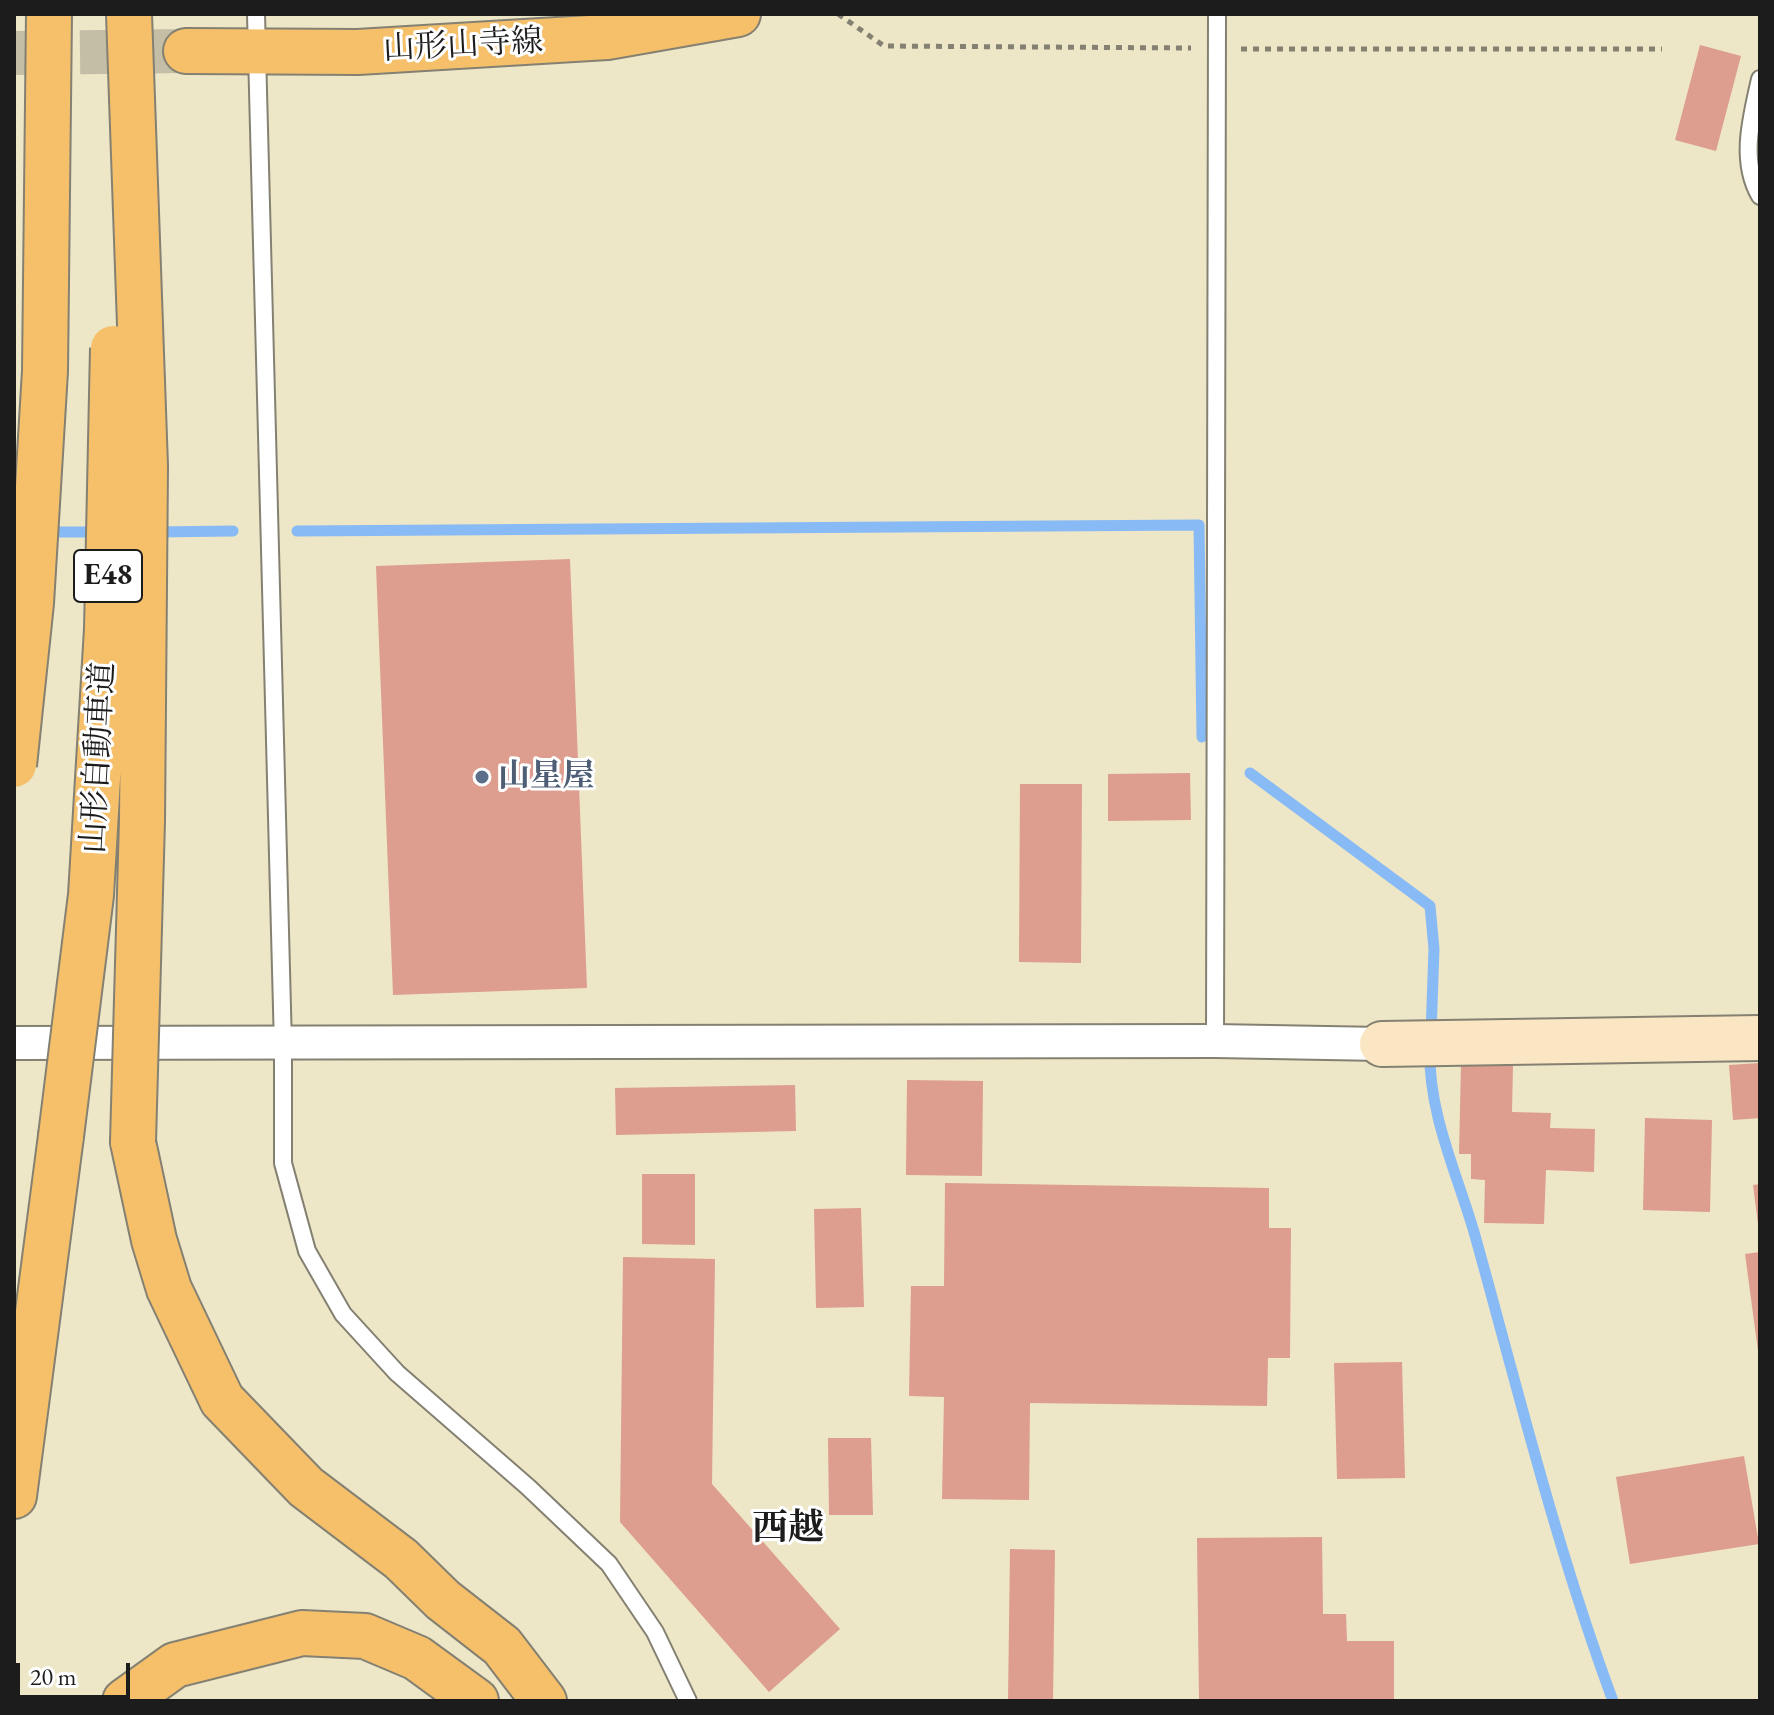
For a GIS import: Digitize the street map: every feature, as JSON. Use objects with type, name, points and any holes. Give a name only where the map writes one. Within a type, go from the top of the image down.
[{"type":"main road","name":"E48","points":[[14,765],[31,603],[45,371],[49,14]]},
{"type":"main road","name":"山形自動車道","points":[[14,1496],[91,895],[106,645],[121,14]]},
{"type":"main road","points":[[129,14],[145,466],[142,821],[133,1142],[154,1240],[169,1289],[222,1400],[306,1487],[401,1559],[443,1600],[502,1646],[544,1701]]},
{"type":"main road","name":"山形山寺線","points":[[186,51],[257,33],[358,52],[607,37],[738,14]]},
{"type":"main road","points":[[125,1701],[175,1665],[302,1633],[365,1636],[417,1658],[476,1701]]},
{"type":"street","points":[[14,1043],[283,1046],[1215,1041],[1382,1044],[1760,1038]]},
{"type":"lane","points":[[1215,1041],[1217,14]]},
{"type":"lane","points":[[257,33],[283,1046],[283,1163],[307,1251],[343,1314],[397,1373],[528,1487],[609,1564],[655,1632],[688,1701]]},
{"type":"lane","points":[[1760,79],[1747,141],[1755,186],[1760,196]]},
{"type":"building","points":[[1700,45],[1741,56],[1716,151],[1675,140]]},
{"type":"building","name":"山星屋","points":[[570,559],[587,988],[393,995],[376,566]]},
{"type":"building","points":[[1190,773],[1191,820],[1108,821],[1108,774]]},
{"type":"building","points":[[1020,784],[1082,784],[1081,963],[1019,962]]},
{"type":"building","points":[[1760,1063],[1760,1118],[1733,1120],[1729,1065]]},
{"type":"building","points":[[1461,1064],[1513,1065],[1512,1112],[1551,1113],[1550,1128],[1595,1129],[1594,1172],[1546,1170],[1544,1224],[1484,1223],[1485,1180],[1471,1179],[1471,1154],[1459,1154]]},
{"type":"building","points":[[907,1080],[983,1081],[982,1176],[906,1175]]},
{"type":"building","points":[[795,1085],[796,1131],[616,1135],[615,1088]]},
{"type":"building","points":[[1645,1118],[1712,1120],[1710,1212],[1643,1210]]},
{"type":"building","points":[[642,1174],[695,1174],[695,1245],[642,1244]]},
{"type":"building","points":[[945,1183],[1269,1188],[1269,1228],[1291,1228],[1290,1358],[1268,1358],[1267,1406],[1030,1403],[1029,1500],[942,1499],[944,1397],[909,1396],[911,1286],[944,1286]]},
{"type":"building","points":[[1760,1184],[1760,1224],[1758,1224],[1753,1185]]},
{"type":"building","points":[[861,1208],[864,1307],[816,1308],[814,1209]]},
{"type":"building","points":[[1760,1252],[1760,1351],[1758,1351],[1745,1254]]},
{"type":"building","points":[[623,1257],[715,1259],[712,1484],[840,1629],[769,1692],[620,1522]]},
{"type":"building","points":[[1402,1362],[1405,1478],[1337,1479],[1334,1363]]},
{"type":"building","points":[[828,1438],[871,1438],[873,1515],[829,1515]]},
{"type":"building","points":[[1744,1456],[1759,1544],[1630,1564],[1616,1477]]},
{"type":"building","points":[[1322,1537],[1323,1614],[1346,1614],[1347,1641],[1394,1641],[1394,1701],[1199,1701],[1197,1538]]},
{"type":"building","points":[[1010,1549],[1055,1550],[1053,1701],[1008,1701]]},
{"type":"waterway","points":[[297,531],[1199,525],[1202,737]]},
{"type":"waterway","points":[[155,532],[233,531]]},
{"type":"waterway","points":[[43,532],[101,532]]},
{"type":"waterway","points":[[1250,773],[1430,906],[1434,949],[1431,1034]]},
{"type":"waterway","points":[[1430,1051],[1439,1122],[1476,1239],[1556,1529],[1613,1701]]},
{"type":"tunnel","points":[[14,53],[186,51]]},
{"type":"place","name":"山星屋","points":[[482,777]]},
{"type":"district","name":"西越","points":[[788,1529]]}]
